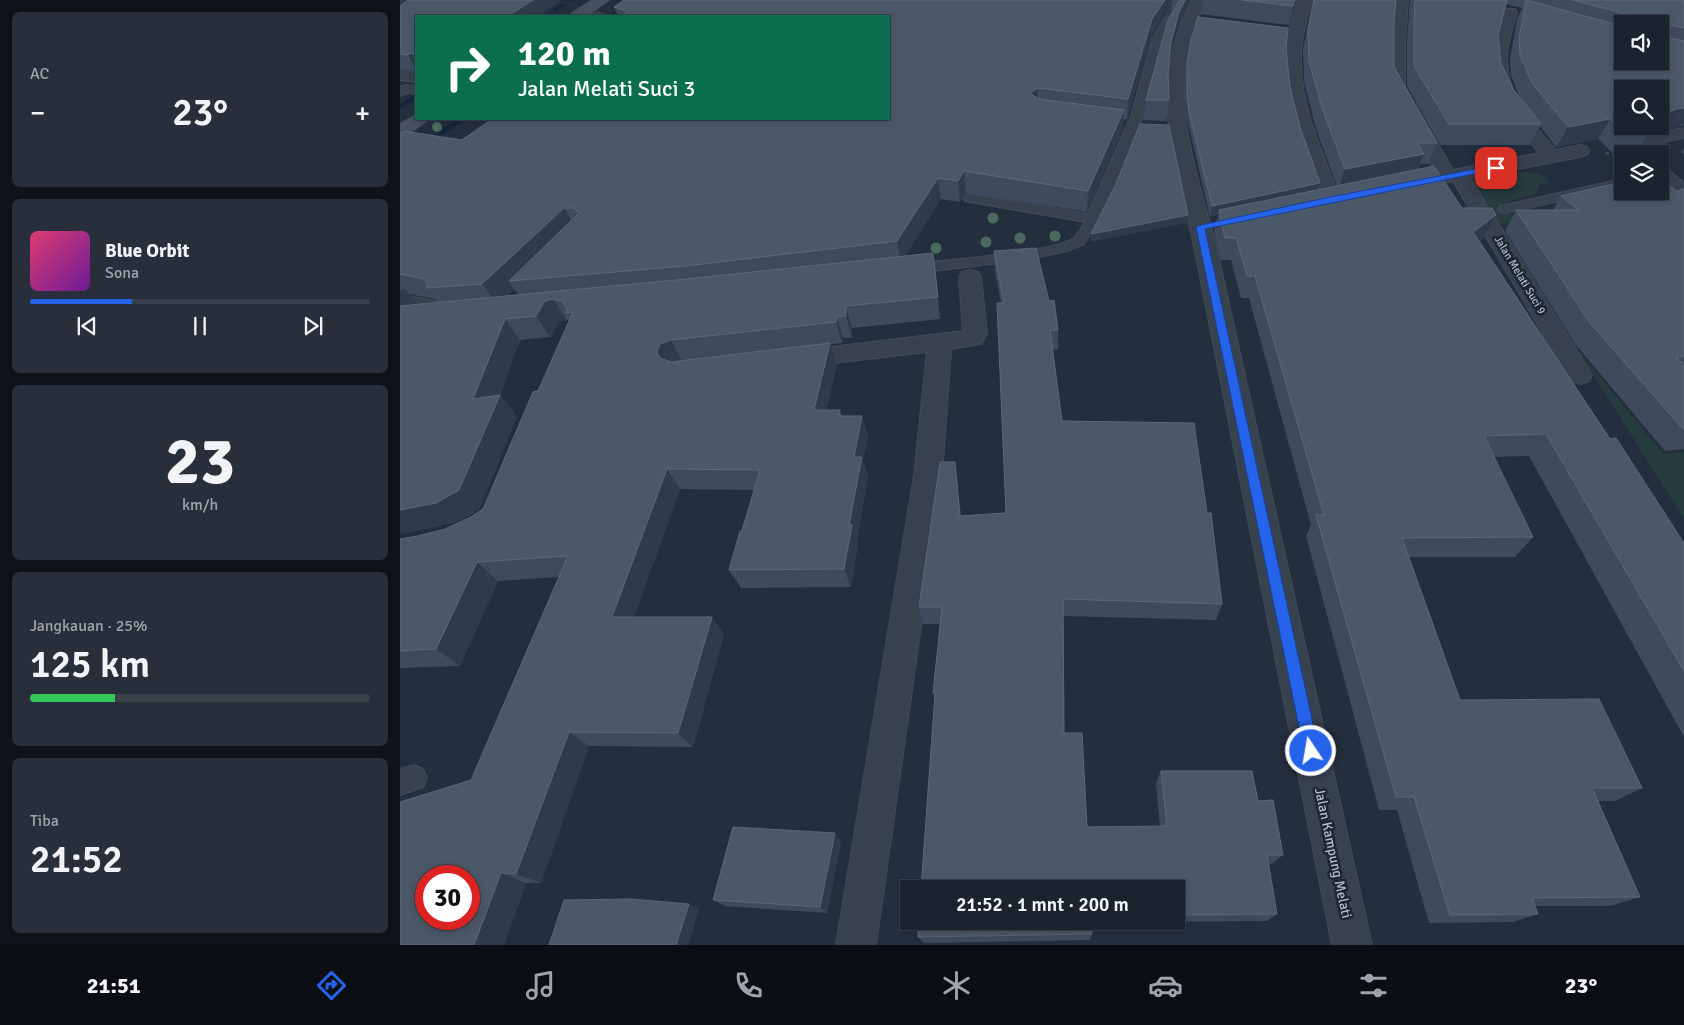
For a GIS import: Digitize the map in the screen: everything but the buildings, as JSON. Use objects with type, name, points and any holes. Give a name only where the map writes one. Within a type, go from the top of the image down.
[{"type":"street","points":[[579,15],[602,0]]},
{"type":"street","points":[[1305,0],[1291,31],[1293,71],[1321,201],[1350,196]]},
{"type":"street","name":"Jalan Melati Suci 9","points":[[1401,0],[1396,40],[1397,87],[1580,375]]},
{"type":"street","points":[[1529,17],[1504,10],[1498,57],[1501,84],[1527,128],[1551,156]]},
{"type":"street","name":"Jalan Kampung Melati","points":[[1191,14],[1179,52],[1169,127],[1211,225],[1352,945]]},
{"type":"street","points":[[400,74],[415,77]]},
{"type":"street","points":[[400,132],[420,127]]},
{"type":"street","points":[[1649,145],[1654,140],[1684,133]]},
{"type":"street","points":[[1388,188],[1580,151]]},
{"type":"street","points":[[1669,181],[1684,193]]},
{"type":"street","points":[[781,361],[973,338],[976,333],[970,277]]},
{"type":"street","points":[[856,945],[928,476],[938,382],[939,343]]},
{"type":"lane","points":[[891,271],[1025,256],[1062,248],[1079,241],[1094,220],[1127,125],[1137,116],[1158,39],[1191,14]]},
{"type":"lane","points":[[400,92],[406,89],[415,90]]},
{"type":"lane","points":[[1127,125],[1146,126]]},
{"type":"lane","points":[[1505,209],[1614,185]]},
{"type":"lane","points":[[970,198],[1094,220]]},
{"type":"lane","points":[[401,299],[434,306],[423,320],[448,317]]},
{"type":"green space","points":[[1508,172],[1537,174],[1543,176],[1550,183],[1540,185],[1535,194],[1505,203],[1512,218],[1509,223],[1502,225],[1498,223],[1471,181]]},
{"type":"green space","points":[[1578,350],[1663,454],[1684,452],[1684,519]]},
{"type":"waterway","points":[[614,14],[638,0]]},
{"type":"waterway","points":[[555,10],[563,5]]},
{"type":"waterway","points":[[400,107],[415,97]]},
{"type":"waterway","points":[[426,144],[460,120]]},
{"type":"route","points":[[1311,751],[1201,227],[1330,199],[1496,168]]}]
